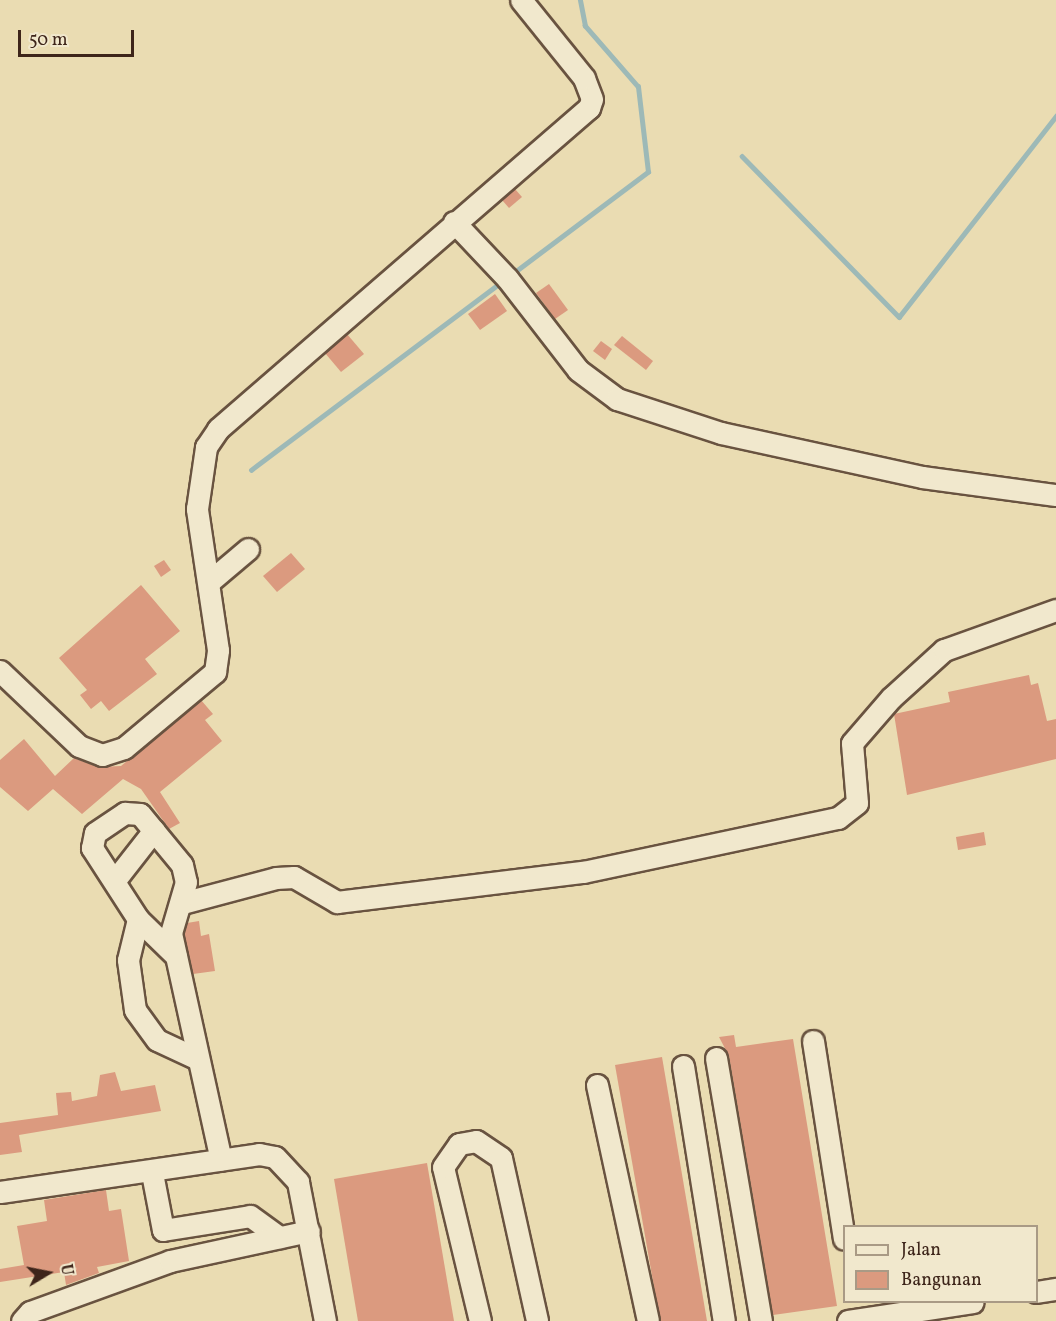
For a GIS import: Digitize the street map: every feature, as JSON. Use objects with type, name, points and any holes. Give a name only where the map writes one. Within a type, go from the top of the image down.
[{"type":"lane","points":[[0,671],[79,746],[113,754],[215,672],[218,651],[196,509],[206,447],[218,429],[454,222],[575,122],[592,99],[584,78],[521,0]]},
{"type":"lane","points":[[454,222],[507,278],[578,370],[617,399],[754,441],[922,477],[1056,495]]},
{"type":"lane","points":[[209,582],[248,549]]},
{"type":"lane","points":[[182,903],[276,878],[294,877],[337,902],[583,872],[838,818],[857,803],[852,743],[891,698],[944,650],[1056,610]]},
{"type":"lane","points":[[176,956],[138,919],[115,880],[92,848],[95,833],[125,813],[140,814],[182,865],[186,882],[182,903],[171,933],[221,1160]]},
{"type":"lane","points":[[115,880],[154,830]]},
{"type":"lane","points":[[138,919],[128,960],[135,1010],[157,1040],[198,1059]]},
{"type":"lane","points":[[813,1041],[843,1233]]},
{"type":"lane","points":[[716,1058],[761,1321]]},
{"type":"lane","points":[[683,1066],[724,1321]]},
{"type":"lane","points":[[597,1085],[648,1321]]},
{"type":"lane","points":[[480,1321],[443,1167],[459,1144],[476,1141],[501,1158],[537,1321]]},
{"type":"lane","points":[[0,1192],[152,1173],[259,1154],[289,1167],[309,1231],[325,1321]]},
{"type":"lane","points":[[152,1173],[170,1261]]},
{"type":"lane","points":[[163,1230],[250,1216],[279,1237]]},
{"type":"lane","points":[[22,1321],[30,1312],[170,1261],[309,1231]]},
{"type":"lane","points":[[1038,1292],[1056,1289]]},
{"type":"lane","points":[[853,1314],[964,1303]]},
{"type":"building","points":[[515,189],[522,197],[509,208],[502,200]]},
{"type":"building","points":[[549,284],[568,310],[555,319],[536,293]]},
{"type":"building","points":[[495,294],[507,311],[480,330],[468,314]]},
{"type":"building","points":[[347,334],[364,354],[341,372],[325,353]]},
{"type":"building","points":[[622,336],[653,361],[646,370],[614,345]]},
{"type":"building","points":[[601,341],[612,349],[605,360],[593,351]]},
{"type":"building","points":[[291,553],[305,569],[277,592],[263,576]]},
{"type":"building","points":[[164,560],[171,570],[161,577],[154,566]]},
{"type":"building","points":[[141,585],[180,631],[145,659],[157,674],[109,711],[101,701],[91,709],[80,695],[87,690],[59,658]]},
{"type":"building","points":[[1029,675],[1031,685],[1038,683],[1047,721],[1056,719],[1056,759],[907,795],[894,714],[950,702],[948,692]]},
{"type":"building","points":[[201,700],[213,714],[205,720],[222,741],[160,792],[180,823],[169,829],[141,789],[123,779],[82,814],[53,789],[28,811],[0,787],[0,760],[24,739],[55,776],[74,758],[98,767],[121,766]]},
{"type":"building","points":[[984,832],[986,845],[958,850],[956,837]]},
{"type":"building","points":[[199,921],[201,936],[209,934],[215,971],[193,974],[184,933],[187,923]]},
{"type":"building","points":[[734,1035],[736,1047],[793,1039],[837,1306],[773,1315],[729,1056],[719,1037]]},
{"type":"building","points":[[662,1057],[707,1321],[660,1321],[615,1065]]},
{"type":"building","points":[[115,1072],[121,1091],[155,1085],[161,1111],[19,1135],[22,1152],[0,1155],[0,1123],[58,1115],[56,1093],[71,1092],[72,1101],[97,1096],[100,1075]]},
{"type":"building","points":[[427,1163],[454,1321],[358,1321],[334,1179]]},
{"type":"building","points":[[106,1190],[109,1211],[121,1209],[129,1261],[97,1267],[99,1273],[66,1285],[64,1272],[0,1282],[0,1269],[24,1265],[17,1226],[47,1221],[44,1200]]},
{"type":"waterway","points":[[512,274],[648,172],[638,87],[585,26],[580,0]]},
{"type":"waterway","points":[[742,156],[899,317],[1056,116]]},
{"type":"waterway","points":[[251,470],[503,281]]}]
